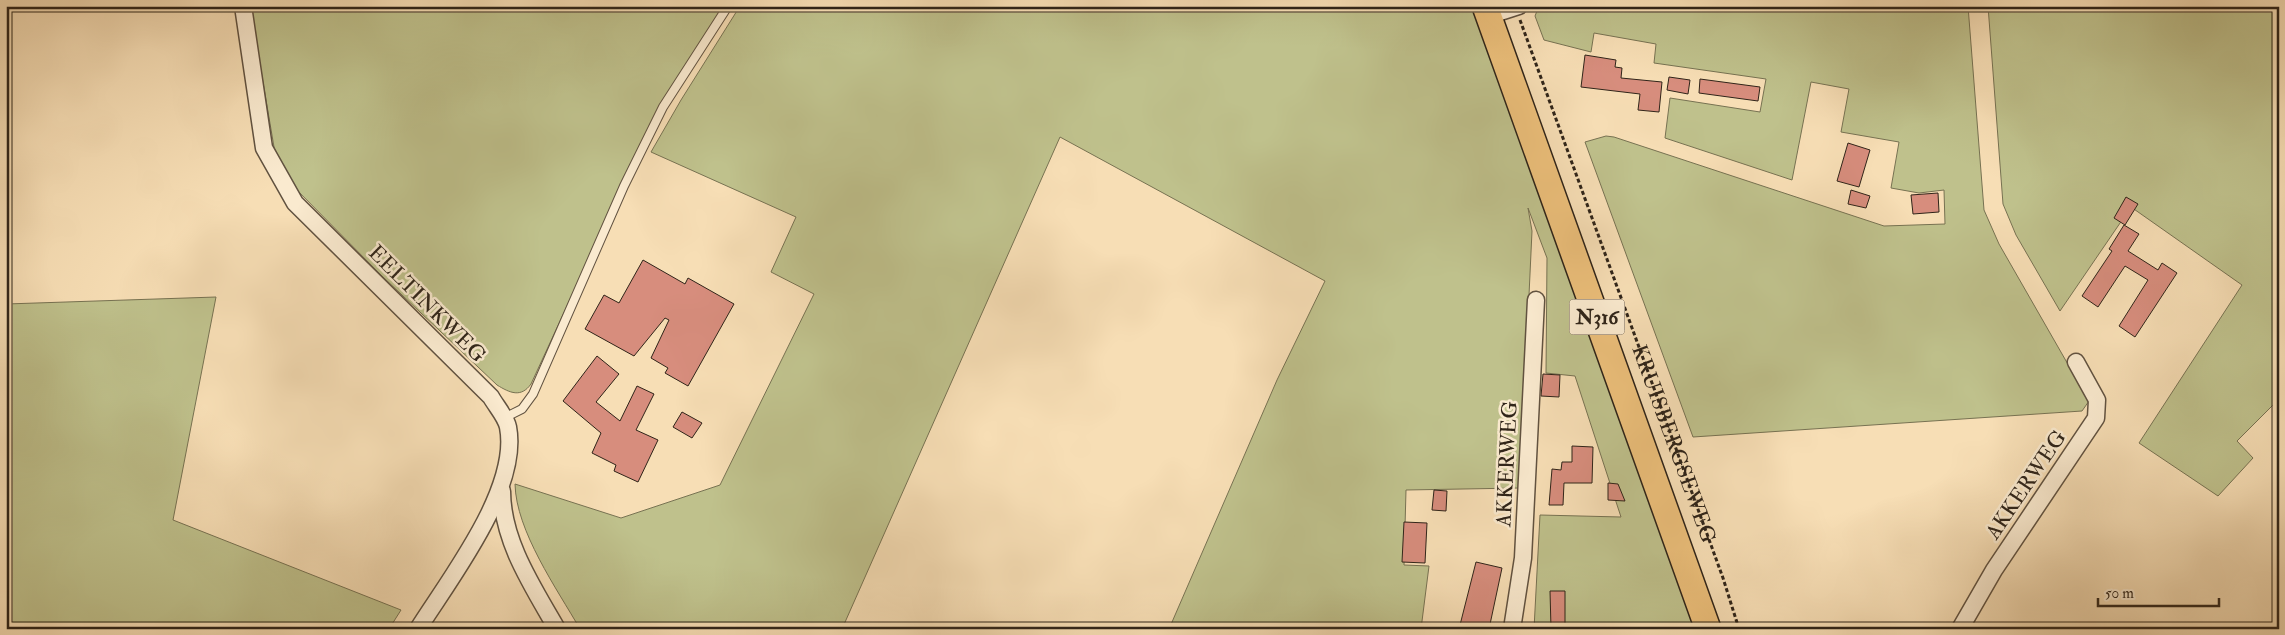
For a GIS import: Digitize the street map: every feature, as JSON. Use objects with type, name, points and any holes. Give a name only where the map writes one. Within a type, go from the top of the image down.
[{"type":"main road","name":"KRUISBERGSEWEG","points":[[1487,11],[1708,629]]},
{"type":"street","name":"EELTINKWEG","points":[[242,6],[264,148],[295,203],[491,397],[508,425],[509,445],[502,486],[488,518],[418,629]]},
{"type":"street","points":[[1487,11],[1517,7]]},
{"type":"street","name":"AKKERWEG","points":[[1512,629],[1523,558],[1536,300]]},
{"type":"street","name":"AKKERWEG","points":[[1960,629],[1994,570],[2096,418],[2097,400],[2076,362]]},
{"type":"street","points":[[502,486],[502,505],[515,553],[557,629]]},
{"type":"lane","points":[[504,418],[522,409],[533,394],[624,186],[663,107],[728,6]]},
{"type":"path","name":"KRUISBERGSEWEG","points":[[1517,7],[1723,578],[1739,629]]},
{"type":"green space","points":[[250,6],[725,6],[676,80],[645,137],[531,384],[523,391],[515,393],[497,385],[383,277],[287,180],[274,147]]},
{"type":"green space","points":[[740,6],[1476,6],[1699,629],[1534,629],[1540,515],[1621,517],[1575,376],[1546,373],[1547,258],[1528,208],[1532,231],[1520,488],[1406,490],[1404,565],[1429,566],[1421,629],[1169,629],[1277,380],[1325,281],[1060,137],[842,629],[580,629],[530,540],[522,521],[515,484],[621,518],[720,485],[814,294],[771,272],[796,217],[651,152]]},
{"type":"green space","points":[[1543,6],[1968,6],[1984,210],[1999,244],[2089,401],[2082,411],[1693,437],[1585,142],[1606,136],[1614,137],[1884,226],[1945,224],[1944,190],[1919,193],[1891,188],[1899,142],[1841,132],[1849,89],[1811,82],[1792,180],[1665,138],[1670,98],[1760,112],[1766,79],[1654,63],[1656,44],[1594,33],[1591,52],[1544,40],[1535,16],[1537,11]]},
{"type":"green space","points":[[1988,6],[2279,6],[2279,399],[2237,441],[2253,458],[2218,496],[2139,443],[2242,285],[2131,207],[2060,311],[2016,235],[2003,204]]},
{"type":"green space","points":[[216,297],[173,520],[401,610],[389,629],[6,629],[6,304]]},
{"type":"building","points":[[1585,55],[1616,60],[1615,67],[1622,68],[1621,78],[1662,82],[1659,112],[1638,110],[1640,94],[1581,87]]},
{"type":"building","points":[[1669,77],[1690,80],[1688,94],[1667,90]]},
{"type":"building","points":[[1700,79],[1760,87],[1758,101],[1699,93]]},
{"type":"building","points":[[1848,143],[1870,150],[1859,187],[1837,181]]},
{"type":"building","points":[[1851,190],[1870,196],[1866,208],[1848,204]]},
{"type":"building","points":[[1938,193],[1939,212],[1913,214],[1911,195]]},
{"type":"building","points":[[2126,197],[2138,204],[2125,225],[2114,218]]},
{"type":"building","points":[[2124,225],[2139,234],[2128,251],[2158,270],[2162,263],[2177,273],[2135,337],[2119,326],[2148,280],[2125,266],[2098,307],[2082,296],[2112,251],[2109,249]]},
{"type":"building","points":[[643,260],[685,284],[688,278],[734,304],[688,386],[665,373],[668,368],[651,358],[669,320],[665,318],[634,356],[585,329],[604,295],[619,303]]},
{"type":"building","points":[[597,356],[619,374],[596,402],[620,421],[637,386],[654,394],[636,430],[658,440],[638,482],[614,471],[616,465],[592,453],[601,433],[563,401]]},
{"type":"building","points":[[1543,374],[1560,375],[1559,397],[1541,396]]},
{"type":"building","points":[[682,412],[702,423],[692,438],[673,427]]},
{"type":"building","points":[[1572,446],[1593,447],[1592,483],[1564,483],[1563,505],[1549,505],[1552,469],[1561,470],[1562,462],[1572,462]]},
{"type":"building","points":[[1608,483],[1618,484],[1625,501],[1608,500]]},
{"type":"building","points":[[1434,490],[1447,491],[1446,511],[1432,510]]},
{"type":"building","points":[[1404,522],[1427,523],[1425,563],[1402,562]]},
{"type":"building","points":[[1476,562],[1502,568],[1489,629],[1460,625]]},
{"type":"building","points":[[1550,591],[1565,591],[1565,627],[1551,628]]}]
